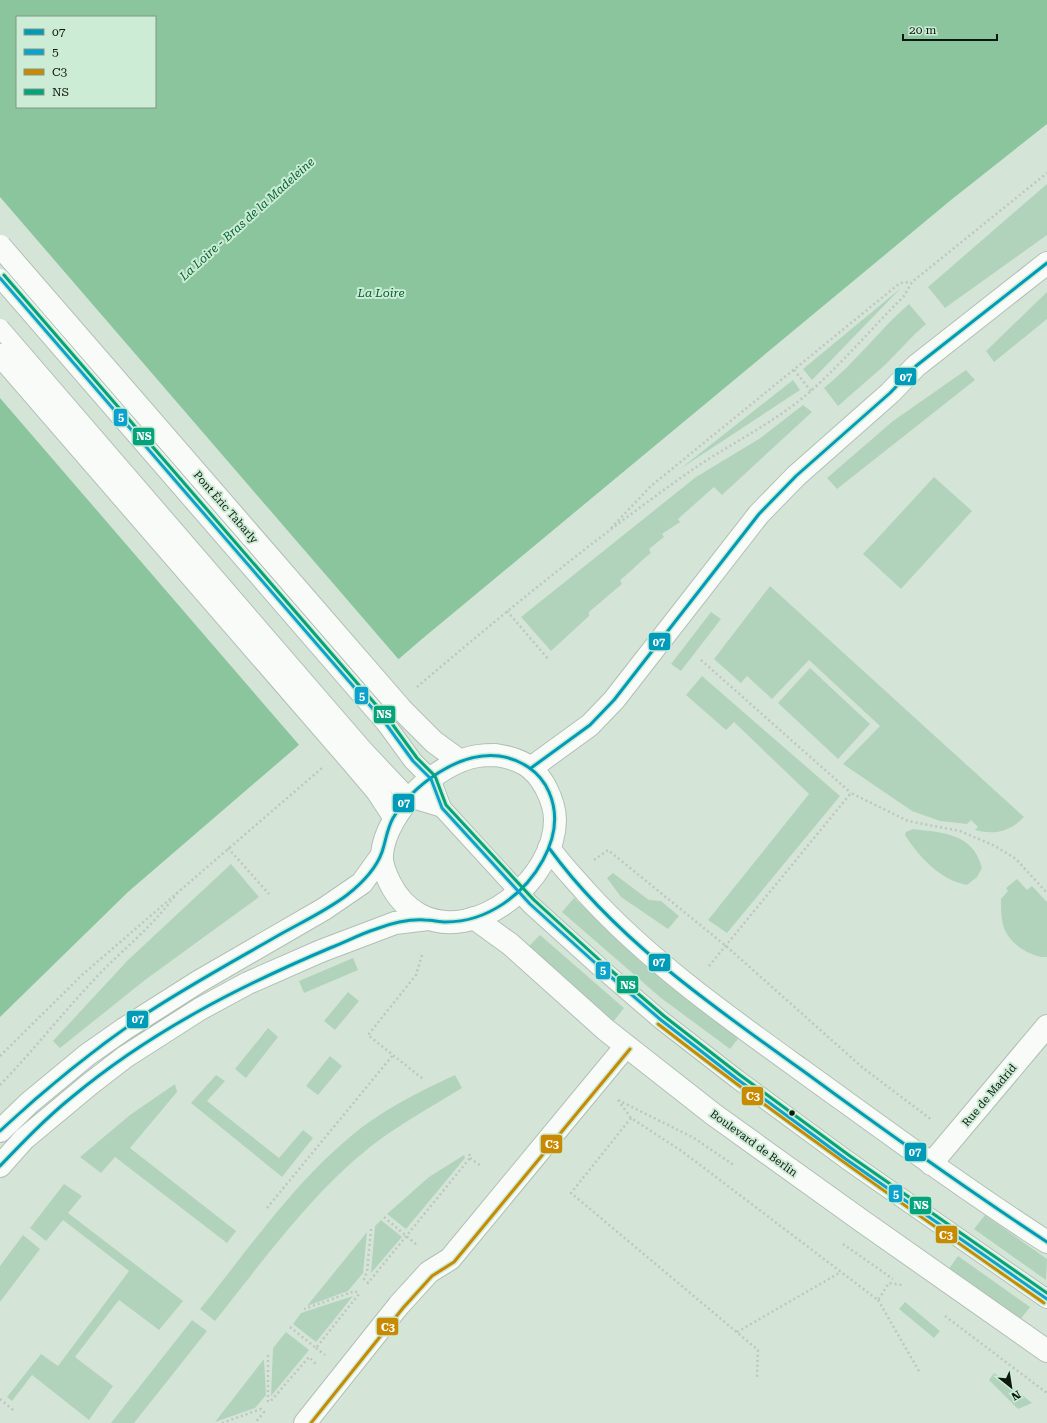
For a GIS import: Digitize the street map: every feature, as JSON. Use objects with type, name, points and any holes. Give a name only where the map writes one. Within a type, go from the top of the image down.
[{"type":"street","name":"Pont Éric Tabarly","points":[[0,246],[402,710],[434,742],[460,761]]},
{"type":"street","points":[[531,768],[590,725],[614,700],[653,648],[759,514],[796,476],[890,393],[916,366],[1047,263]]},
{"type":"street","points":[[0,355],[356,753],[377,791],[394,817]]},
{"type":"street","points":[[0,1166],[24,1139],[125,1057],[200,1010],[248,983],[320,951],[396,923],[428,919],[446,922],[485,916],[500,907],[519,892],[539,870],[549,848],[555,821],[554,808],[541,779],[531,768],[515,758],[496,755],[478,756],[460,761],[431,779],[409,798],[394,817],[386,834],[382,855],[386,875],[395,893],[411,910],[428,919]]},
{"type":"street","points":[[549,848],[558,861],[606,913],[668,970],[729,1018],[931,1164],[1047,1242]]},
{"type":"street","points":[[0,1131],[29,1103],[87,1056],[124,1029],[198,982],[324,910],[362,883],[382,855]]},
{"type":"street","name":"Boulevard de Berlin","points":[[474,918],[510,944],[590,1016],[713,1114],[1047,1351]]},
{"type":"street","name":"Rue de Madrid","points":[[931,1164],[1047,1026]]},
{"type":"street","points":[[305,1423],[399,1305],[429,1272],[450,1259],[626,1046]]},
{"type":"lane","points":[[0,278],[386,724],[414,761],[431,779],[442,808],[519,892],[603,970],[662,1020],[737,1079],[847,1160],[1047,1299]]},
{"type":"lane","points":[[0,328],[356,753],[409,798],[442,808]]},
{"type":"path","points":[[538,587],[689,472],[772,419],[811,391],[904,296],[912,282],[1047,173]]},
{"type":"path","points":[[606,534],[651,486],[900,283],[912,282]]},
{"type":"path","points":[[794,370],[811,391]]},
{"type":"path","points":[[507,611],[549,660]]},
{"type":"path","points":[[701,660],[851,793],[908,821],[960,831],[995,846],[1016,859],[1047,893]]},
{"type":"path","points":[[690,987],[726,946],[851,793]]},
{"type":"path","points":[[228,848],[269,894]]},
{"type":"path","points":[[590,863],[608,850],[726,946],[863,1068],[954,1137]]},
{"type":"path","points":[[0,1056],[82,975],[180,889],[163,913],[91,982],[36,1048],[0,1085]]},
{"type":"path","points":[[422,955],[416,975],[368,1035],[423,1079]]},
{"type":"path","points":[[268,1208],[393,1056]]},
{"type":"path","points":[[618,1099],[631,1118],[683,1152],[878,1300],[919,1371]]},
{"type":"path","points":[[631,1118],[571,1193],[758,1350],[757,1378]]},
{"type":"path","points":[[469,1152],[470,1158],[481,1166]]},
{"type":"path","points":[[371,1229],[367,1272],[364,1279],[368,1283],[470,1158]]},
{"type":"path","points":[[384,1217],[417,1245]]},
{"type":"path","points":[[737,1332],[841,1272]]},
{"type":"path","points":[[878,1300],[889,1282],[905,1285]]},
{"type":"path","points":[[304,1309],[355,1291],[359,1294],[316,1348]]},
{"type":"path","points":[[942,1313],[1047,1393]]},
{"type":"path","points":[[290,1327],[326,1356]]},
{"type":"path","points":[[268,1355],[268,1401],[270,1402],[308,1357],[318,1365]]},
{"type":"path","points":[[0,1399],[13,1410]]},
{"type":"path","points":[[222,1423],[261,1409],[264,1412],[255,1423]]},
{"type":"shaded area","points":[[1047,184],[1047,235],[945,308],[928,287]]},
{"type":"shaded area","points":[[901,288],[812,380],[803,369]]},
{"type":"shaded area","points":[[1047,292],[1047,319],[994,362],[986,351]]},
{"type":"shaded area","points":[[909,304],[926,324],[885,365],[838,406],[824,388],[846,368]]},
{"type":"shaded area","points":[[966,370],[975,380],[837,489],[827,478],[893,421]]},
{"type":"shaded area","points":[[793,380],[800,390],[680,469]]},
{"type":"shaded area","points":[[803,405],[812,412],[722,495],[714,487],[678,519],[680,522],[662,534],[664,537],[649,549],[651,553],[620,580],[622,584],[589,612],[589,616],[551,651],[521,617],[696,477],[759,439]]},
{"type":"shaded area","points":[[934,477],[972,511],[901,589],[863,554]]},
{"type":"shaded area","points":[[770,586],[1024,817],[1007,829],[989,832],[975,830],[978,827],[971,820],[967,824],[940,821],[912,811],[843,764],[880,726],[809,660],[772,699],[747,676],[741,683],[714,659]]},
{"type":"shaded area","points":[[711,612],[721,619],[681,671],[671,664]]},
{"type":"shaded area","points":[[810,668],[870,724],[838,759],[778,703]]},
{"type":"shaded area","points":[[702,676],[840,796],[727,933],[708,920],[809,794],[734,722],[726,730],[686,695]]},
{"type":"shaded area","points":[[913,829],[946,834],[964,841],[978,856],[982,868],[977,877],[967,885],[939,873],[924,859],[905,835],[906,832]]},
{"type":"shaded area","points":[[231,864],[259,897],[145,980],[60,1048],[53,1041],[128,960]]},
{"type":"shaded area","points":[[613,873],[649,900],[661,901],[679,916],[668,929],[621,897],[607,878]]},
{"type":"shaded area","points":[[1017,879],[1027,890],[1032,886],[1047,902],[1047,957],[1034,955],[1021,948],[1011,939],[1004,928],[1001,899],[1008,891],[1006,888]]},
{"type":"shaded area","points":[[574,898],[623,942],[741,1035],[730,1049],[661,998],[562,912]]},
{"type":"shaded area","points":[[540,935],[624,1008],[613,1022],[527,948]]},
{"type":"shaded area","points":[[353,958],[358,970],[304,993],[299,981]]},
{"type":"shaded area","points":[[348,992],[359,1001],[335,1030],[324,1021]]},
{"type":"shaded area","points":[[268,1028],[278,1037],[246,1078],[235,1069]]},
{"type":"shaded area","points":[[330,1056],[342,1066],[318,1095],[306,1086]]},
{"type":"shaded area","points":[[216,1075],[225,1081],[207,1101],[279,1158],[303,1130],[313,1138],[282,1177],[191,1103]]},
{"type":"shaded area","points":[[455,1075],[462,1088],[392,1131],[370,1147],[327,1186],[269,1252],[215,1321],[200,1309],[271,1219],[309,1175],[330,1155],[351,1136],[375,1118],[414,1095]]},
{"type":"shaded area","points":[[175,1084],[177,1092],[130,1148],[236,1231],[227,1243],[115,1157],[101,1173],[80,1157],[130,1115]]},
{"type":"shaded area","points":[[464,1155],[465,1158],[406,1229],[387,1214],[429,1177]]},
{"type":"shaded area","points":[[64,1184],[82,1196],[68,1213],[183,1301],[159,1330],[119,1300],[75,1357],[113,1386],[89,1420],[32,1375],[12,1401],[7,1397],[41,1354],[58,1366],[129,1271],[63,1220],[46,1241],[30,1228]]},
{"type":"shaded area","points":[[985,1215],[1047,1259],[1046,1280],[974,1229]]},
{"type":"shaded area","points":[[381,1220],[402,1237],[371,1273],[375,1226]]},
{"type":"shaded area","points":[[367,1232],[363,1273],[348,1291],[307,1306]]},
{"type":"shaded area","points":[[23,1235],[40,1249],[0,1302],[0,1266]]},
{"type":"shaded area","points":[[958,1256],[1030,1307],[1019,1321],[948,1270]]},
{"type":"shaded area","points":[[353,1296],[316,1342],[293,1324],[301,1313]]},
{"type":"shaded area","points":[[905,1302],[940,1331],[934,1338],[899,1309]]},
{"type":"shaded area","points":[[192,1320],[207,1331],[134,1423],[111,1423]]},
{"type":"shaded area","points":[[286,1332],[309,1350],[271,1396],[273,1348]]},
{"type":"shaded area","points":[[264,1359],[266,1395],[255,1408],[215,1422]]},
{"type":"shaded area","points":[[994,1373],[1032,1403],[1018,1409],[989,1380]]},
{"type":"water","name":"La Loire","points":[[0,0],[1047,0],[1047,124],[951,200],[422,639],[128,892],[0,1017]]},
{"type":"pier","points":[[0,197],[400,661],[300,746],[0,398]]},
{"type":"transit line","name":"07","points":[[531,768],[590,725],[614,700],[759,514],[796,476],[890,393],[916,366],[1047,263]]},
{"type":"transit line","name":"NS","points":[[4,275],[390,721],[417,758],[435,776],[446,805],[534,900],[606,966],[664,1016],[740,1075],[850,1156],[1047,1293]]},
{"type":"transit line","name":"5","points":[[0,278],[386,724],[413,761],[431,779],[442,808],[530,904],[661,1020],[737,1079],[847,1160],[1047,1299]]},
{"type":"transit line","name":"07","points":[[0,1131],[70,1070],[144,1015],[211,974],[339,901],[352,891],[368,876],[376,864],[382,852],[393,818],[412,794],[438,773],[468,759],[484,756],[499,756],[522,763],[535,772],[545,785],[549,792],[554,809],[555,818],[553,835],[547,852],[535,873],[515,895],[503,904],[490,912],[461,921],[446,922],[412,920],[382,927],[364,933],[296,963],[229,995],[164,1032],[132,1052],[102,1074],[53,1113],[0,1166]]},
{"type":"transit line","name":"07","points":[[549,848],[575,881],[604,912],[635,942],[702,997],[895,1138],[1047,1242]]},
{"type":"transit line","name":"C3","points":[[658,1024],[801,1131],[1044,1303]]},
{"type":"transit line","name":"C3","points":[[311,1423],[403,1308],[432,1276],[454,1262],[630,1049]]},
{"type":"water label","name":"La Loire - Bras de la Madeleine","points":[[247,219]]}]
